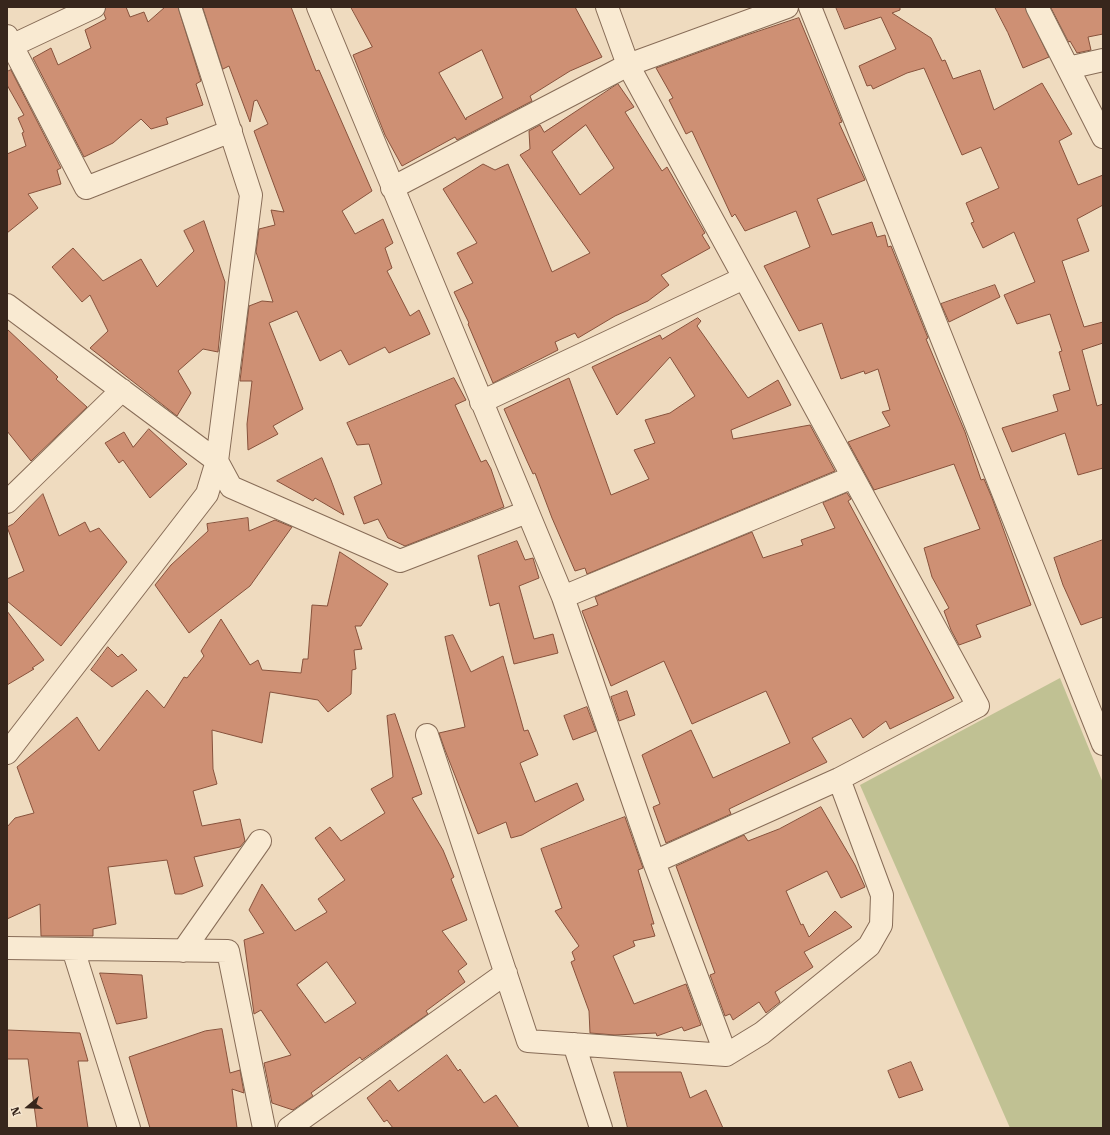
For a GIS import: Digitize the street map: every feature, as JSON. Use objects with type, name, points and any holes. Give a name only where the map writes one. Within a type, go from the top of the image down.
[{"type":"street","points":[[94,7],[8,44],[86,188],[231,131]]},
{"type":"street","points":[[7,753],[208,494],[217,461],[251,195],[190,7]]},
{"type":"street","points":[[318,7],[563,597],[654,862],[726,1055]]},
{"type":"street","points":[[607,7],[628,65],[978,706],[839,779],[654,862]]},
{"type":"street","points":[[392,188],[628,65],[787,7]]},
{"type":"street","points":[[810,7],[1103,744]]},
{"type":"street","points":[[1037,7],[1103,137]]},
{"type":"street","points":[[1068,68],[1103,60]]},
{"type":"street","points":[[482,402],[744,278]]},
{"type":"street","points":[[7,305],[217,461],[231,487],[400,561],[528,512]]},
{"type":"street","points":[[7,502],[122,390]]},
{"type":"street","points":[[563,597],[853,476]]},
{"type":"street","points":[[427,734],[528,1041],[726,1055],[762,1033],[869,946],[881,925],[882,895],[839,779]]},
{"type":"street","points":[[183,951],[260,841]]},
{"type":"street","points":[[7,948],[228,951],[264,1128]]},
{"type":"street","points":[[73,949],[129,1128]]},
{"type":"street","points":[[289,1128],[506,974]]},
{"type":"street","points":[[574,1044],[600,1128]]},
{"type":"green space","points":[[1060,678],[1103,783],[1103,1128],[1010,1128],[860,785]]},
{"type":"building","points":[[106,7],[126,7],[130,17],[144,12],[148,22],[165,7],[178,7],[201,81],[196,84],[203,105],[166,118],[168,124],[151,129],[141,119],[113,143],[84,157],[33,58],[51,48],[58,65],[91,48],[85,30],[106,19],[104,14]]},
{"type":"building","points":[[203,7],[291,7],[316,71],[319,70],[372,191],[342,211],[355,234],[383,219],[393,243],[385,248],[392,268],[387,271],[410,316],[419,310],[430,334],[389,353],[385,347],[349,365],[341,350],[320,361],[297,311],[269,323],[303,409],[273,426],[278,434],[248,450],[247,424],[252,381],[240,381],[249,306],[262,301],[273,302],[256,252],[259,229],[275,225],[271,210],[284,212],[254,131],[268,124],[257,100],[254,101],[250,122],[229,66],[223,69]]},
{"type":"building","points":[[351,7],[575,7],[602,57],[570,71],[530,96],[532,101],[457,140],[455,137],[402,166],[385,135],[353,55],[372,47]],"holes":[[[482,50],[503,98],[466,118],[466,120],[439,73]]]},
{"type":"building","points":[[836,7],[900,7],[900,10],[892,13],[931,38],[942,61],[945,60],[953,79],[980,70],[994,110],[1042,83],[1072,134],[1059,141],[1078,185],[1103,175],[1103,205],[1077,219],[1089,251],[1062,261],[1084,327],[1103,322],[1103,343],[1082,350],[1097,406],[1103,404],[1103,468],[1078,475],[1065,433],[1012,452],[1002,428],[1058,411],[1053,395],[1070,390],[1059,352],[1062,351],[1050,314],[1017,324],[1004,295],[1035,282],[1014,232],[983,248],[971,223],[974,222],[966,203],[999,188],[981,147],[962,155],[924,68],[907,73],[873,89],[871,85],[867,86],[859,66],[896,49],[881,17],[845,29]]},
{"type":"building","points":[[995,7],[1025,7],[1049,57],[1023,68]]},
{"type":"building","points":[[1051,7],[1103,7],[1103,34],[1088,37],[1091,50],[1077,53],[1070,41],[1069,42]]},
{"type":"building","points":[[799,18],[842,122],[839,123],[865,180],[817,199],[832,235],[872,222],[877,237],[885,235],[888,247],[891,246],[928,338],[926,339],[965,432],[981,480],[984,479],[992,498],[1031,605],[976,625],[981,637],[959,645],[951,630],[944,611],[949,608],[932,577],[924,548],[980,529],[954,464],[874,490],[848,442],[890,426],[882,412],[890,410],[878,369],[865,374],[864,371],[841,379],[822,323],[799,331],[764,266],[810,247],[796,211],[745,231],[735,214],[732,217],[692,131],[686,134],[669,100],[673,98],[656,68]]},
{"type":"building","points":[[11,70],[61,168],[57,170],[61,184],[28,194],[38,208],[7,233],[7,154],[26,146],[22,133],[24,132],[18,118],[24,115],[7,85],[7,72]]},
{"type":"building","points":[[618,84],[634,107],[625,112],[662,171],[667,167],[705,233],[702,235],[710,248],[661,275],[669,285],[648,301],[615,316],[578,338],[575,333],[555,342],[558,350],[493,383],[468,324],[469,323],[454,292],[473,283],[457,253],[477,243],[443,189],[483,164],[495,170],[508,164],[552,272],[590,253],[520,155],[530,149],[529,131],[540,125],[544,132]],"holes":[[[586,125],[614,168],[580,195],[552,152]]]},
{"type":"building","points":[[204,221],[225,282],[218,352],[203,349],[178,371],[191,393],[177,416],[90,348],[108,331],[90,295],[82,302],[52,267],[73,248],[103,281],[141,259],[157,287],[194,251],[184,231]]},
{"type":"building","points":[[995,285],[1000,297],[949,322],[941,304]]},
{"type":"building","points":[[698,318],[701,321],[697,326],[748,398],[778,380],[791,405],[731,430],[733,439],[810,425],[835,471],[587,574],[585,568],[575,571],[552,518],[535,473],[533,474],[504,409],[569,378],[611,495],[649,479],[634,450],[655,443],[645,420],[670,413],[695,396],[670,357],[617,415],[592,367],[660,335],[662,339]]},
{"type":"building","points":[[7,329],[58,377],[56,379],[87,407],[31,461],[7,431]]},
{"type":"building","points":[[454,378],[466,400],[455,405],[481,462],[486,460],[491,469],[504,507],[405,546],[388,538],[378,519],[364,524],[354,497],[382,484],[369,444],[357,445],[347,423]]},
{"type":"building","points":[[149,429],[187,464],[150,498],[123,460],[119,463],[105,443],[124,432],[133,447]]},
{"type":"building","points":[[322,458],[344,515],[315,498],[313,501],[277,481]]},
{"type":"building","points":[[847,493],[851,499],[848,501],[954,698],[890,729],[886,721],[863,738],[851,718],[812,738],[827,762],[729,809],[731,814],[666,843],[653,807],[660,804],[642,755],[691,730],[713,778],[790,743],[766,691],[692,724],[664,661],[611,686],[582,611],[598,605],[595,597],[752,532],[763,558],[803,545],[801,540],[835,528],[823,503]]},
{"type":"building","points":[[43,494],[59,536],[85,522],[90,532],[99,528],[127,562],[61,646],[7,601],[7,579],[24,571],[7,527],[13,524]]},
{"type":"building","points":[[248,518],[249,531],[275,520],[292,527],[250,586],[189,633],[155,585],[171,565],[208,531],[207,524]]},
{"type":"building","points":[[1103,540],[1103,617],[1081,625],[1063,585],[1054,558]]},
{"type":"building","points":[[517,541],[525,560],[533,558],[539,578],[519,586],[534,639],[553,634],[558,653],[514,664],[499,603],[490,606],[478,556]]},
{"type":"building","points":[[340,552],[388,584],[361,626],[355,626],[362,649],[354,650],[356,669],[352,670],[351,694],[328,712],[318,700],[270,692],[262,743],[212,730],[213,769],[217,784],[193,791],[202,826],[240,819],[245,841],[240,847],[194,857],[203,886],[182,894],[175,894],[167,860],[108,867],[116,924],[93,929],[93,936],[41,936],[40,904],[7,919],[7,827],[15,818],[34,813],[17,767],[77,717],[99,751],[147,690],[164,708],[184,677],[187,678],[204,656],[201,651],[221,619],[250,665],[258,660],[262,670],[301,673],[303,659],[308,659],[312,605],[327,606]]},
{"type":"building","points":[[7,611],[44,660],[32,668],[34,669],[7,685]]},
{"type":"building","points":[[453,635],[471,672],[503,656],[524,731],[528,730],[538,755],[520,763],[535,802],[577,783],[584,800],[522,835],[511,838],[506,822],[478,834],[439,733],[465,727],[445,637]]},
{"type":"building","points":[[108,647],[118,657],[122,654],[137,670],[112,687],[91,670]]},
{"type":"building","points":[[627,691],[635,715],[619,721],[611,697]]},
{"type":"building","points":[[587,707],[596,731],[573,740],[564,716]]},
{"type":"building","points":[[395,714],[422,794],[412,798],[443,850],[454,877],[451,879],[467,920],[442,931],[467,964],[458,971],[465,982],[426,1011],[428,1014],[362,1060],[360,1057],[311,1093],[313,1096],[293,1110],[272,1103],[264,1063],[291,1055],[261,1010],[254,1014],[244,940],[264,933],[249,910],[262,884],[295,931],[327,912],[318,899],[345,880],[315,838],[330,827],[341,841],[385,813],[371,789],[393,777],[387,716]],"holes":[[[327,962],[356,1003],[325,1023],[297,985]]]},
{"type":"building","points":[[821,807],[855,865],[865,887],[841,898],[827,871],[786,891],[801,925],[803,924],[809,937],[835,911],[852,927],[804,952],[813,967],[775,992],[780,1002],[766,1013],[759,1002],[733,1020],[730,1014],[725,1016],[710,975],[715,973],[676,866],[744,835],[748,841],[779,829]]},
{"type":"building","points":[[625,817],[643,868],[638,870],[654,924],[651,924],[655,936],[633,941],[635,946],[613,956],[634,1004],[686,984],[701,1025],[684,1031],[682,1027],[657,1036],[656,1033],[615,1035],[590,1033],[589,1011],[571,962],[575,960],[572,952],[579,946],[555,911],[562,908],[541,849]]},
{"type":"building","points":[[100,973],[142,975],[147,1018],[117,1024]]},
{"type":"building","points":[[222,1029],[230,1073],[240,1070],[244,1093],[232,1089],[237,1128],[150,1128],[129,1057],[205,1031]]},
{"type":"building","points":[[7,1030],[80,1033],[88,1061],[78,1061],[88,1128],[37,1128],[28,1059],[7,1059]]},
{"type":"building","points":[[447,1055],[458,1071],[460,1069],[484,1103],[496,1095],[519,1128],[393,1128],[387,1120],[384,1122],[367,1098],[390,1080],[398,1091]]},
{"type":"building","points":[[911,1062],[923,1090],[899,1098],[888,1071]]},
{"type":"building","points":[[614,1072],[681,1072],[690,1098],[706,1090],[723,1128],[628,1128]]}]
